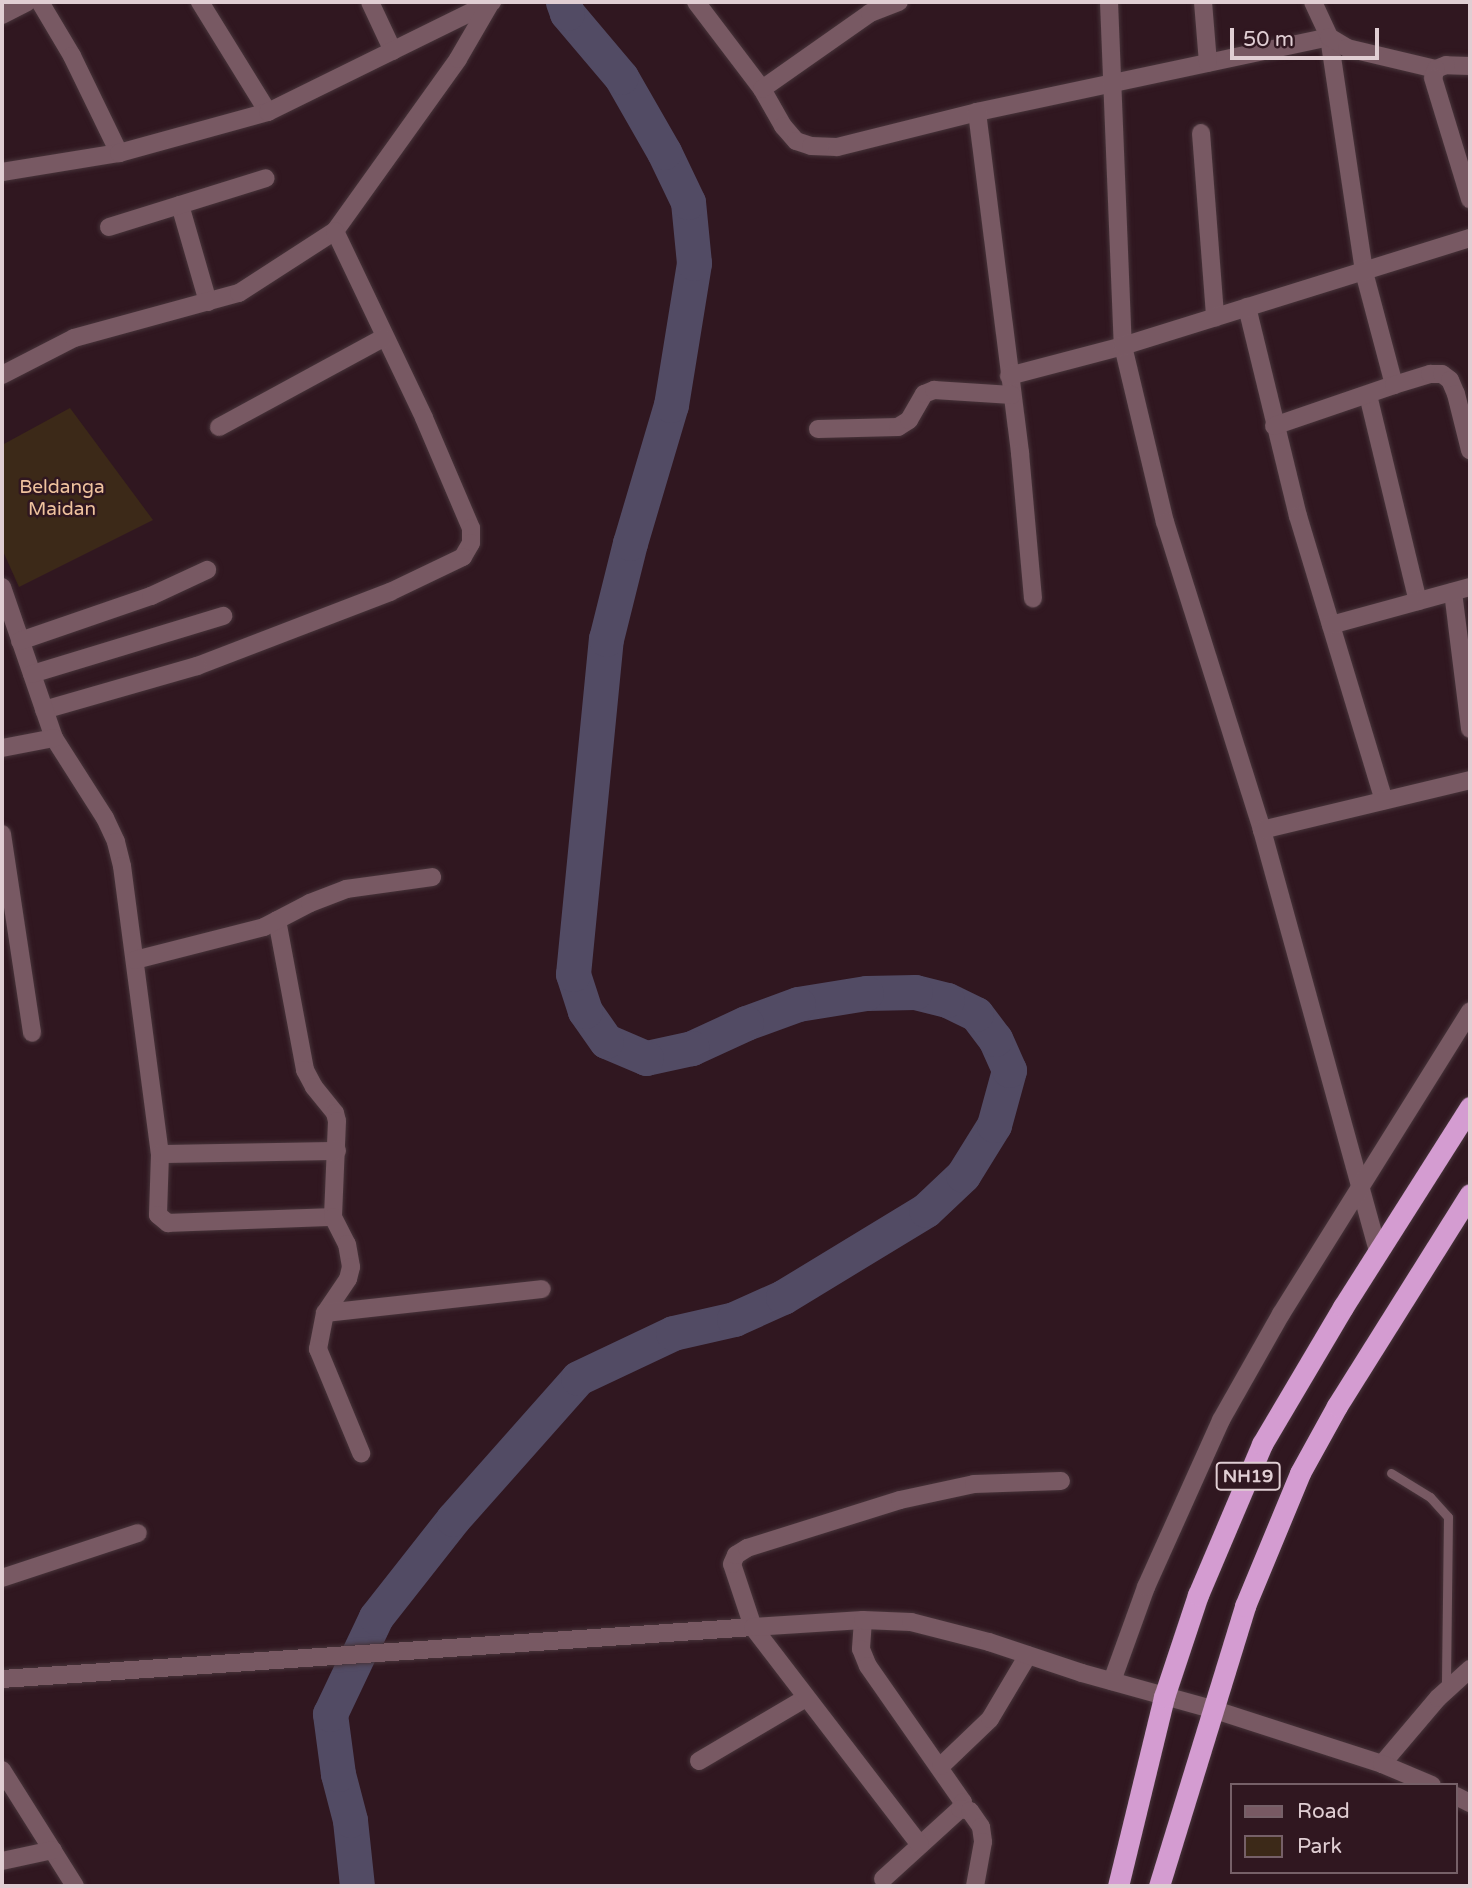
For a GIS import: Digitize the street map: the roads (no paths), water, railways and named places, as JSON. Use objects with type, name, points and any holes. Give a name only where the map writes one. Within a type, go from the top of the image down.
[{"type":"highway","name":"NH19","points":[[1118,1886],[1164,1697],[1198,1595],[1262,1444],[1378,1252],[1470,1107]]},
{"type":"highway","name":"NH19","points":[[1160,1886],[1245,1606],[1300,1473],[1337,1406],[1470,1194]]},
{"type":"street","points":[[2,15],[27,2]]},
{"type":"street","points":[[40,2],[72,56],[119,153]]},
{"type":"street","points":[[200,2],[268,111]]},
{"type":"street","points":[[370,2],[393,51]]},
{"type":"street","points":[[2,172],[119,153],[268,111],[492,2]]},
{"type":"street","points":[[2,375],[74,338],[239,293],[335,231],[458,59],[492,2]]},
{"type":"street","points":[[696,2],[762,89],[783,126],[796,141],[811,146],[837,147],[977,112],[1329,37],[1347,48],[1436,69],[1446,65],[1470,66]]},
{"type":"street","points":[[762,89],[870,13],[899,2]]},
{"type":"street","points":[[1109,2],[1123,346],[1165,522],[1262,830],[1378,1252]]},
{"type":"street","points":[[1203,2],[1208,63]]},
{"type":"street","points":[[1313,2],[1329,37],[1364,272],[1394,385]]},
{"type":"street","points":[[1436,69],[1433,78],[1436,92],[1470,199]]},
{"type":"street","points":[[977,112],[1012,395],[1033,598]]},
{"type":"street","points":[[1202,133],[1215,317]]},
{"type":"street","points":[[108,227],[266,178]]},
{"type":"street","points":[[180,205],[208,302]]},
{"type":"street","points":[[44,710],[197,666],[390,592],[463,557],[471,543],[471,528],[424,418],[383,338],[335,231]]},
{"type":"street","points":[[1009,376],[1123,346],[1470,238]]},
{"type":"street","points":[[1247,307],[1274,426],[1384,800]]},
{"type":"street","points":[[219,427],[383,338]]},
{"type":"street","points":[[1274,426],[1394,385],[1430,374],[1442,374],[1450,380],[1470,450]]},
{"type":"street","points":[[818,429],[898,427],[909,420],[924,394],[934,390],[1012,395]]},
{"type":"street","points":[[1368,395],[1418,601]]},
{"type":"street","points":[[20,641],[151,596],[207,570]]},
{"type":"street","points":[[1331,625],[1462,589],[1470,729]]},
{"type":"street","points":[[3,596],[54,738],[105,818],[116,842],[135,960],[160,1154],[156,1208],[162,1221],[332,1217]]},
{"type":"street","points":[[32,674],[223,616]]},
{"type":"street","points":[[2,748],[54,738]]},
{"type":"street","points":[[1262,830],[1470,780]]},
{"type":"street","points":[[2,834],[32,1033]]},
{"type":"street","points":[[135,960],[235,936],[346,889],[432,877]]},
{"type":"street","points":[[277,920],[302,1057],[314,1087],[335,1113],[337,1151],[332,1217],[346,1244],[351,1266],[348,1279],[325,1313],[317,1349],[361,1453]]},
{"type":"street","points":[[1112,1681],[1146,1587],[1221,1420],[1281,1314],[1470,1011]]},
{"type":"street","points":[[160,1154],[337,1151]]},
{"type":"street","points":[[325,1313],[542,1289]]},
{"type":"street","points":[[920,1845],[753,1627],[733,1564],[736,1555],[747,1548],[900,1500],[974,1485],[1061,1481]]},
{"type":"street","points":[[2,1578],[138,1533]]},
{"type":"street","points":[[863,1620],[861,1649],[868,1666],[959,1791],[963,1801],[960,1809],[883,1879]]},
{"type":"street","points":[[2,1679],[863,1620],[911,1622],[1212,1709],[1382,1764],[1427,1783]]},
{"type":"street","points":[[941,1766],[990,1719],[1028,1655]]},
{"type":"street","points":[[1382,1764],[1446,1691],[1470,1669]]},
{"type":"street","points":[[699,1761],[806,1698]]},
{"type":"street","points":[[2,1770],[75,1886]]},
{"type":"street","points":[[960,1809],[970,1811],[981,1827],[983,1842],[975,1886]]},
{"type":"street","points":[[2,1861],[53,1850]]},
{"type":"lane","points":[[1391,1473],[1430,1497],[1448,1517],[1446,1691]]},
{"type":"waterway","points":[[357,1886],[350,1820],[338,1774],[330,1714],[376,1617],[453,1519],[578,1378],[673,1333],[734,1319],[783,1297],[926,1210],[963,1175],[994,1125],[1009,1070],[995,1039],[976,1014],[947,1000],[915,992],[866,993],[798,1004],[746,1023],[692,1048],[646,1058],[606,1041],[585,1011],[573,974],[606,639],[630,543],[671,405],[694,263],[688,202],[664,152],[621,77],[567,13],[563,2]]},
{"type":"park label","name":"Beldanga Maidan","points":[[62,499]]}]
